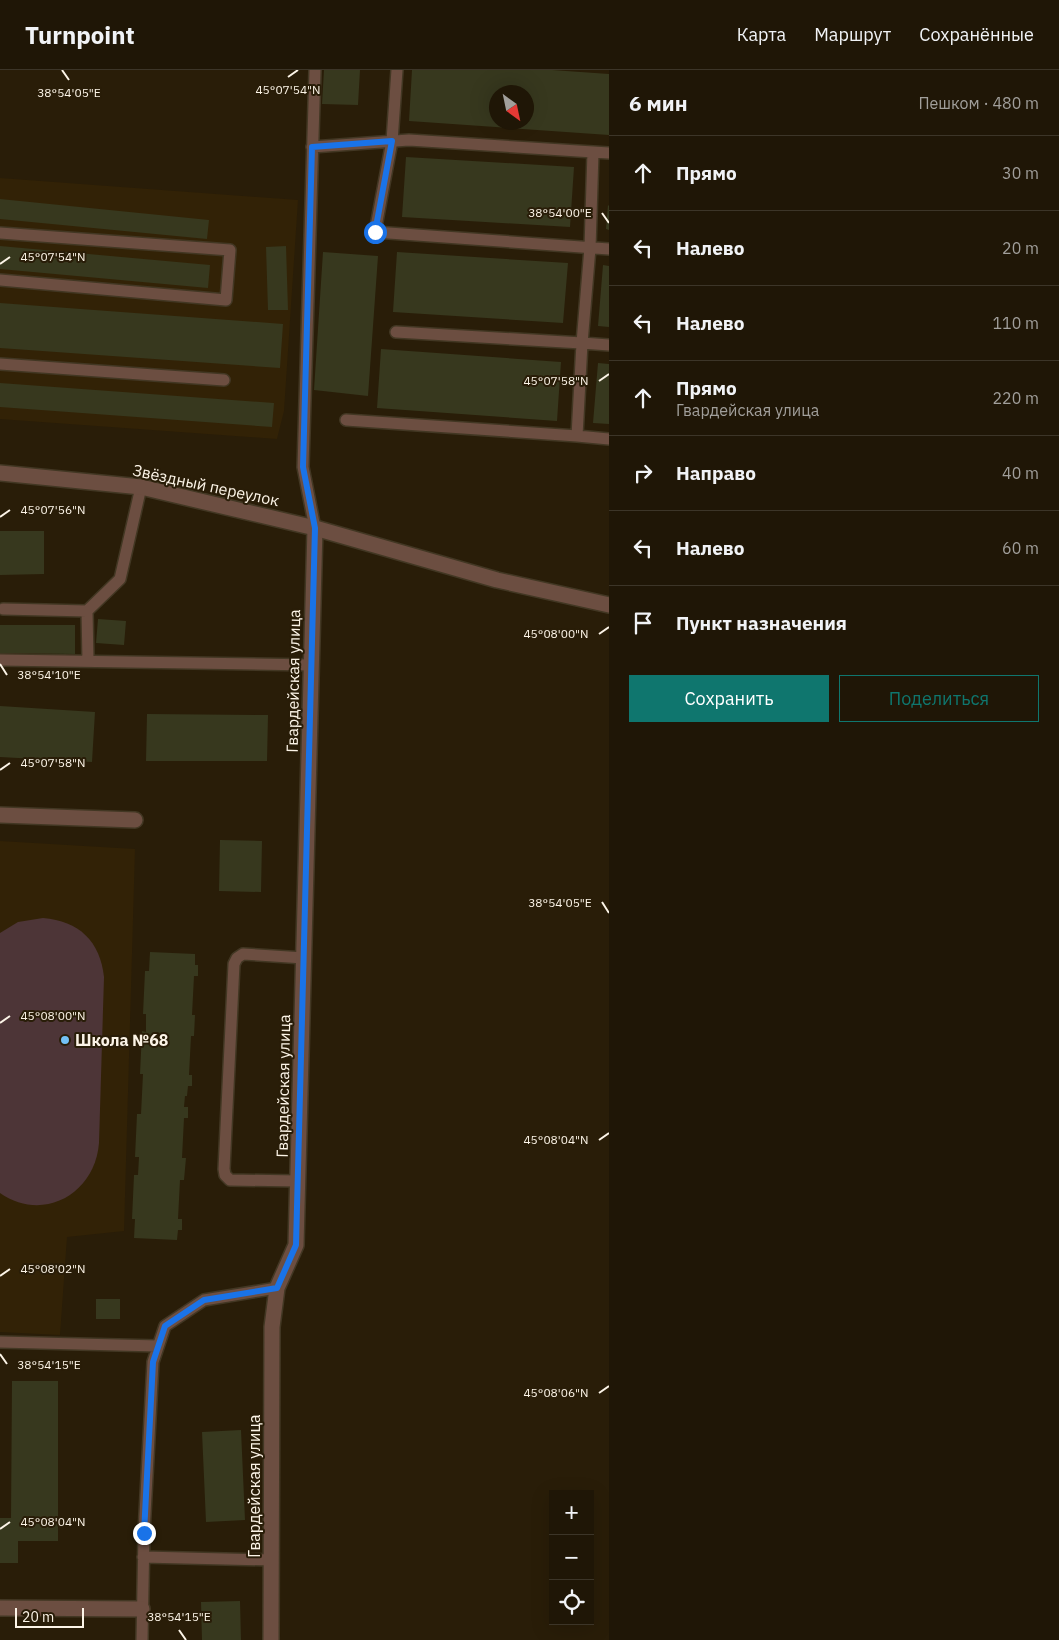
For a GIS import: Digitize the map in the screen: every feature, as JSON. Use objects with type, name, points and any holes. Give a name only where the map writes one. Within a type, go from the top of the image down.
[{"type":"street","name":"Звёздный переулок","points":[[0,473],[141,487],[315,528],[497,580],[609,605]]},
{"type":"street","name":"Гвардейская улица","points":[[272,1640],[272,1327],[277,1288],[296,1245],[315,528]]},
{"type":"street","points":[[0,815],[134,820]]},
{"type":"street","points":[[0,1608],[142,1609]]},
{"type":"lane","points":[[314,70],[303,467],[315,528]]},
{"type":"lane","points":[[397,70],[392,141],[375,232],[609,249]]},
{"type":"lane","points":[[312,147],[409,140],[609,153]]},
{"type":"lane","points":[[577,436],[590,248],[593,152]]},
{"type":"lane","points":[[0,233],[230,250],[226,300],[0,280]]},
{"type":"lane","points":[[396,332],[609,345]]},
{"type":"lane","points":[[0,364],[224,380]]},
{"type":"lane","points":[[346,420],[609,438]]},
{"type":"lane","points":[[88,661],[88,612],[120,579],[141,487]]},
{"type":"lane","points":[[2,609],[88,612]]},
{"type":"lane","points":[[0,660],[312,665]]},
{"type":"lane","points":[[298,1181],[230,1180],[224,1169],[234,964],[243,954],[304,958]]},
{"type":"lane","points":[[142,1640],[143,1557],[153,1362],[165,1326],[204,1300],[277,1288]]},
{"type":"lane","points":[[0,1342],[158,1346]]},
{"type":"lane","points":[[143,1557],[272,1560]]},
{"type":"shaded area","points":[[0,178],[298,200],[284,411],[277,439],[0,419]]},
{"type":"shaded area","name":"Школа №68","points":[[0,841],[135,849],[124,1231],[67,1237],[60,1335],[0,1332]]},
{"type":"shaded area","points":[[43,918],[67,923],[86,935],[98,953],[102,964],[104,977],[99,1143],[95,1161],[88,1177],[77,1189],[64,1198],[49,1204],[33,1205],[16,1202],[0,1193],[0,933],[18,922]]},
{"type":"building","points":[[324,70],[360,70],[358,105],[322,104]]},
{"type":"building","points":[[412,70],[552,70],[609,74],[609,135],[534,130],[534,85],[489,85],[489,127],[409,121]]},
{"type":"building","points":[[406,157],[574,167],[570,227],[402,217]]},
{"type":"building","points":[[0,199],[209,220],[207,239],[0,219]]},
{"type":"building","points":[[609,206],[609,230],[606,229]]},
{"type":"building","points":[[0,246],[210,265],[208,288],[0,269]]},
{"type":"building","points":[[286,246],[288,310],[268,310],[266,247]]},
{"type":"building","points":[[323,252],[378,256],[368,396],[314,390]]},
{"type":"building","points":[[397,252],[568,263],[563,323],[393,312]]},
{"type":"building","points":[[603,265],[609,266],[609,327],[598,326]]},
{"type":"building","points":[[0,303],[283,324],[280,368],[0,348]]},
{"type":"building","points":[[381,349],[561,362],[557,421],[377,408]]},
{"type":"building","points":[[598,363],[609,364],[609,424],[593,423]]},
{"type":"building","points":[[0,383],[274,403],[272,427],[0,407]]},
{"type":"building","points":[[0,531],[44,531],[44,574],[0,575]]},
{"type":"building","points":[[98,619],[126,621],[124,645],[96,643]]},
{"type":"building","points":[[0,625],[75,625],[75,654],[0,653]]},
{"type":"building","points":[[0,706],[95,712],[92,762],[0,757]]},
{"type":"building","points":[[147,714],[268,715],[267,761],[146,761]]},
{"type":"building","points":[[220,840],[262,841],[261,892],[219,891]]},
{"type":"building","points":[[150,952],[195,954],[195,965],[198,965],[198,976],[194,976],[192,1015],[195,1015],[194,1036],[191,1036],[189,1075],[192,1075],[192,1086],[188,1086],[184,1107],[188,1107],[188,1118],[184,1118],[182,1158],[186,1158],[184,1180],[180,1180],[178,1219],[182,1219],[182,1230],[178,1230],[177,1240],[134,1238],[135,1219],[132,1219],[134,1175],[138,1175],[139,1157],[135,1157],[137,1114],[141,1114],[143,1074],[140,1074],[142,1031],[146,1032],[146,1014],[143,1014],[145,971],[149,971]]},
{"type":"building","points":[[96,1299],[120,1299],[120,1319],[96,1319]]},
{"type":"building","points":[[12,1381],[58,1381],[58,1541],[18,1541],[18,1563],[0,1563],[0,1518],[11,1518]]},
{"type":"building","points":[[241,1430],[245,1520],[206,1522],[202,1432]]},
{"type":"building","points":[[240,1601],[241,1640],[202,1640],[201,1602]]},
{"type":"place","name":"Школа №68","points":[[65,1040]]},
{"type":"route","points":[[144,1533],[153,1362],[165,1326],[204,1300],[277,1288],[296,1245],[315,528],[303,467],[312,147],[392,141],[375,232]]}]
